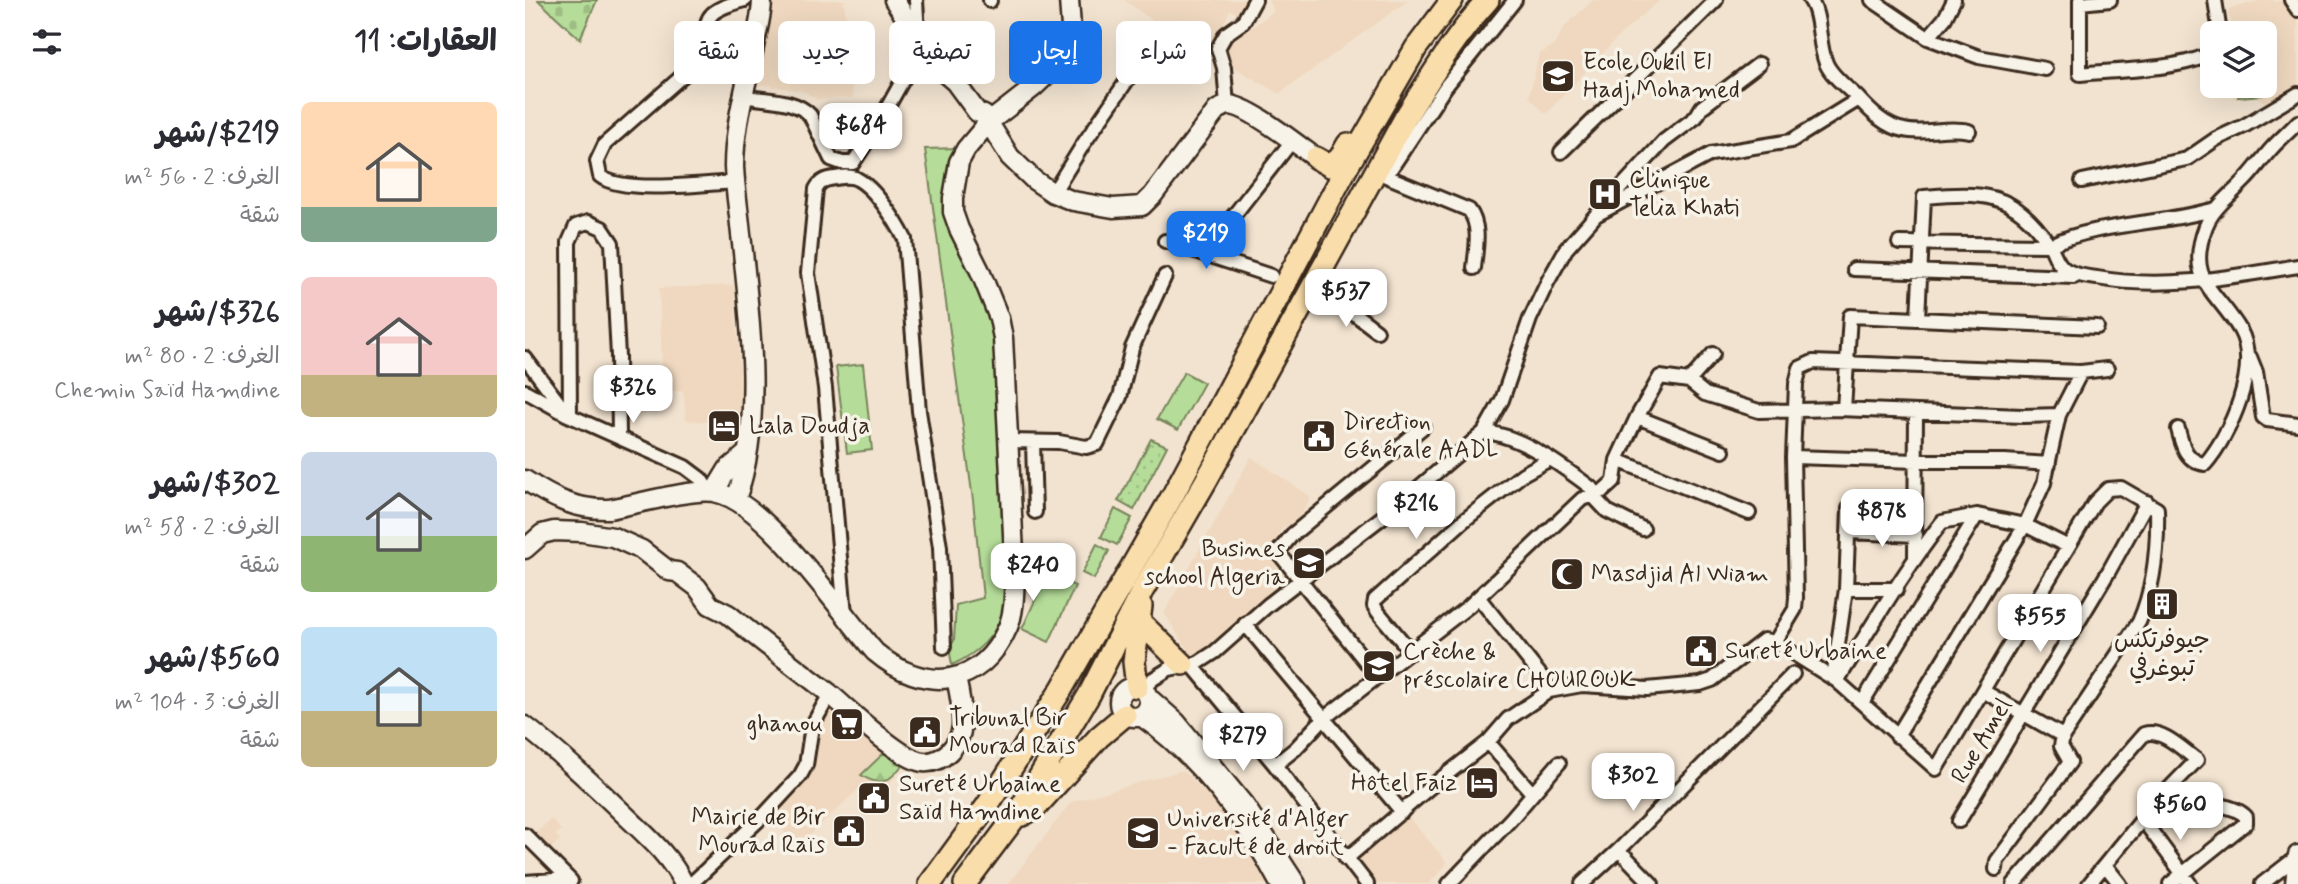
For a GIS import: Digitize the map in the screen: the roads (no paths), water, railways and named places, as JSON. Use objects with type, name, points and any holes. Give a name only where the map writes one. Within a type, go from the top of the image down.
[{"type":"highway","points":[[930,884],[987,806],[1061,690],[1174,495],[1278,280],[1416,48],[1452,0]]},
{"type":"highway","points":[[965,884],[1016,816],[1089,695],[1141,593],[1207,479],[1405,118],[1470,19],[1488,0]]},
{"type":"highway","points":[[1315,158],[1330,166],[1334,165],[1377,95],[1403,70]]},
{"type":"highway","points":[[1313,285],[1386,176]]},
{"type":"highway","points":[[1141,593],[1134,662],[1144,693]]},
{"type":"highway","points":[[1140,622],[1187,665]]},
{"type":"highway","points":[[1016,816],[1035,808],[1100,737],[1133,716]]},
{"type":"main road","points":[[736,499],[745,472],[751,419],[752,372],[748,298],[735,182],[735,153],[762,0]]},
{"type":"main road","points":[[894,0],[908,21]]},
{"type":"main road","points":[[525,480],[565,503],[595,509],[711,492],[736,499],[770,526],[875,652],[896,668],[925,679],[956,678],[973,670],[993,651],[1009,625],[1012,614],[1015,573],[1010,441],[1006,369],[999,318],[953,212],[953,198],[959,162],[966,149],[988,123],[1034,88],[1061,58],[1071,27],[1069,0]]},
{"type":"main road","points":[[957,84],[988,123],[1010,158],[1053,193],[1073,201],[1113,208],[1142,206],[1217,110],[1227,105],[1260,119],[1315,158]]},
{"type":"main road","points":[[711,492],[728,468],[745,454]]},
{"type":"main road","points":[[525,549],[543,534],[562,530],[613,537],[642,550],[669,571],[677,572],[697,587],[710,605],[728,614],[908,756],[924,762],[941,759],[950,752],[961,730],[962,718],[956,678]]},
{"type":"main road","points":[[1280,884],[1257,845],[1220,793],[1172,741],[1119,707],[1119,696],[1126,689],[1144,693],[1176,722],[1245,806],[1296,884]]},
{"type":"main road","points":[[1133,716],[1147,709],[1144,693]]},
{"type":"main road","points":[[525,726],[581,773],[647,836],[675,865],[684,884]]},
{"type":"main road","points":[[2295,884],[2298,855]]},
{"type":"street","points":[[735,182],[661,186],[618,185],[609,183],[600,176],[597,161],[605,144],[696,64],[703,51],[707,22],[712,12],[745,0]]},
{"type":"street","points":[[916,0],[917,21]]},
{"type":"street","points":[[1227,105],[1224,68],[1218,48],[1226,34],[1243,22],[1255,0]]},
{"type":"street","points":[[1474,268],[1476,229],[1469,210],[1386,176],[1446,86],[1515,0]]},
{"type":"street","points":[[1561,152],[1716,0]]},
{"type":"street","points":[[1810,0],[1814,5],[1818,39],[1827,66],[1879,118],[1903,130],[1954,128],[1969,131]]},
{"type":"street","points":[[1872,0],[1928,38],[1979,57],[2045,69]]},
{"type":"street","points":[[1928,38],[1945,18],[1954,0]]},
{"type":"street","points":[[2110,0],[2080,1],[2080,74],[2178,64],[2200,58]]},
{"type":"street","points":[[2215,0],[2218,21]]},
{"type":"street","points":[[2291,0],[2298,9]]},
{"type":"street","points":[[1144,693],[1157,676],[1169,669],[1198,663],[1215,652],[1245,624],[1398,505],[1484,432],[1502,400],[1530,319],[1566,249],[1664,141],[1696,117],[1702,107],[1759,64]]},
{"type":"street","points":[[743,96],[800,106],[810,115],[831,159],[853,163],[901,84]]},
{"type":"street","points":[[1053,193],[1125,84]]},
{"type":"street","points":[[2082,181],[2187,159],[2216,139],[2298,94]]},
{"type":"street","points":[[1595,215],[1711,154],[1791,141],[1859,99]]},
{"type":"street","points":[[2298,122],[2216,209],[2206,225],[2199,267],[2203,281],[2241,333],[2256,372],[2263,417],[2267,420],[2298,424]]},
{"type":"street","points":[[1209,254],[1227,224],[1292,141]]},
{"type":"street","points":[[846,618],[825,388],[808,273],[816,189],[826,180],[848,176],[857,179],[874,194],[905,239],[919,411],[940,547],[944,647]]},
{"type":"street","points":[[1918,318],[1924,197],[1970,193],[2000,198],[2025,214],[2050,245],[2065,270],[2119,283],[2170,284],[2203,281],[2298,266]]},
{"type":"street","points":[[1899,243],[2050,245],[2075,236],[2187,217],[2216,209]]},
{"type":"street","points":[[567,414],[569,242],[576,226],[588,222],[602,228],[612,243],[619,437]]},
{"type":"street","points":[[1165,241],[1278,280]]},
{"type":"street","points":[[1854,269],[2096,278]]},
{"type":"street","points":[[1010,441],[1059,442],[1086,447],[1095,446],[1100,441],[1120,397],[1132,348],[1165,276]]},
{"type":"street","points":[[1313,285],[1377,331]]},
{"type":"street","points":[[1845,409],[1850,316],[2097,327]]},
{"type":"street","points":[[2178,429],[2182,446],[2188,456],[2195,463],[2205,464],[2221,441],[2236,410],[2247,374],[2241,333]]},
{"type":"street","points":[[1689,381],[1713,354]]},
{"type":"street","points":[[525,358],[567,414]]},
{"type":"street","points":[[1775,642],[1795,609],[1793,457],[1796,384],[1800,368],[1813,362],[2081,372],[2107,369]]},
{"type":"street","points":[[1897,736],[2025,525],[2044,483],[2059,415],[2081,372]]},
{"type":"street","points":[[1275,765],[1295,749],[1323,719],[1479,598],[1582,499],[1603,491],[1614,481],[1618,460],[1637,417],[1660,377],[1689,381],[1705,394],[1759,411],[1845,409],[2059,415]]},
{"type":"street","points":[[525,391],[567,414],[685,467],[701,479],[711,492]]},
{"type":"street","points":[[1915,556],[1916,413]]},
{"type":"street","points":[[1637,417],[1723,451]]},
{"type":"street","points":[[1378,677],[1278,553],[1282,545],[1423,427]]},
{"type":"street","points":[[1484,432],[1510,438],[1550,459],[1594,490],[1592,495]]},
{"type":"street","points":[[1033,443],[1035,512]]},
{"type":"street","points":[[1793,457],[1917,461],[2005,460],[2049,464]]},
{"type":"street","points":[[1411,652],[1378,612],[1374,606],[1375,600],[1462,522],[1523,474],[1550,459]]},
{"type":"street","points":[[1618,460],[1749,513]]},
{"type":"street","points":[[1346,859],[1488,742],[1508,719],[1549,691],[1582,685],[1647,689],[1700,684],[1712,680],[1757,643],[1768,639],[1835,679],[1936,769],[2095,502],[2108,489],[2121,488],[2157,509],[2146,606],[2139,622],[2063,736],[2061,746],[2070,762],[1997,861],[1996,869]]},
{"type":"street","points":[[1592,495],[1607,512],[1643,529]]},
{"type":"street","name":"Rue Amel","points":[[1959,821],[2147,502]]},
{"type":"street","points":[[1835,679],[1846,589],[1849,509],[1851,505],[1915,506]]},
{"type":"street","points":[[1835,679],[1897,589],[1915,556],[1942,522],[1977,515],[2025,525],[2067,546]]},
{"type":"street","points":[[1862,703],[1977,515]]},
{"type":"street","points":[[1849,532],[1916,535]]},
{"type":"street","points":[[1846,589],[1897,589]]},
{"type":"street","points":[[1479,598],[1535,667],[1549,691]]},
{"type":"street","points":[[1245,624],[1402,812]]},
{"type":"street","points":[[1187,665],[1275,765],[1367,884]]},
{"type":"street","points":[[1582,884],[1793,674]]},
{"type":"street","points":[[1983,691],[2063,736]]},
{"type":"street","points":[[691,884],[764,815],[800,776],[806,765],[812,726],[830,694]]},
{"type":"street","points":[[2014,884],[2144,734],[2149,732],[2165,738],[2197,760],[2160,798],[2089,884]]},
{"type":"street","points":[[1488,742],[1532,793]]},
{"type":"street","points":[[1449,884],[1559,764]]},
{"type":"street","points":[[2160,798],[2224,806],[2241,811],[2246,817],[2246,823],[2186,878],[2170,884]]},
{"type":"street","points":[[2143,820],[2186,878]]},
{"type":"street","points":[[525,836],[571,882]]},
{"type":"street","points":[[1619,850],[1652,884]]},
{"type":"street","points":[[2262,884],[2298,855]]},
{"type":"street","points":[[2105,864],[2120,884]]},
{"type":"street","points":[[525,883],[571,882]]},
{"type":"place","name":"Ecole Oukil El Hadj Mohamed","points":[[1558,76]]},
{"type":"place","name":"Clinique Telia Khati","points":[[1605,194]]},
{"type":"place","name":"Lala Doudja","points":[[724,426]]},
{"type":"place","name":"Direction Générale AADL","points":[[1319,436]]},
{"type":"place","name":"Busines school Algeria","points":[[1309,563]]},
{"type":"place","name":"Masdjid Al Wiam","points":[[1567,574]]},
{"type":"place","name":"جيوفرتكس تبوغرفي","points":[[2162,604]]},
{"type":"place","name":"Sureté Urbaine","points":[[1701,651]]},
{"type":"place","name":"Crèche & préscolaire CHOUROUK","points":[[1379,666]]},
{"type":"place","name":"ghanou","points":[[847,724]]},
{"type":"place","name":"Tribunal Bir Mourad Raïs","points":[[925,732]]},
{"type":"place","name":"Hôtel Faiz","points":[[1482,783]]},
{"type":"place","name":"Sureté Urbaine Saïd Hamdine","points":[[874,798]]},
{"type":"place","name":"Mairie de Bir Mourad Raïs","points":[[849,831]]},
{"type":"place","name":"Université d'Alger - Faculté de droit","points":[[1143,833]]}]
